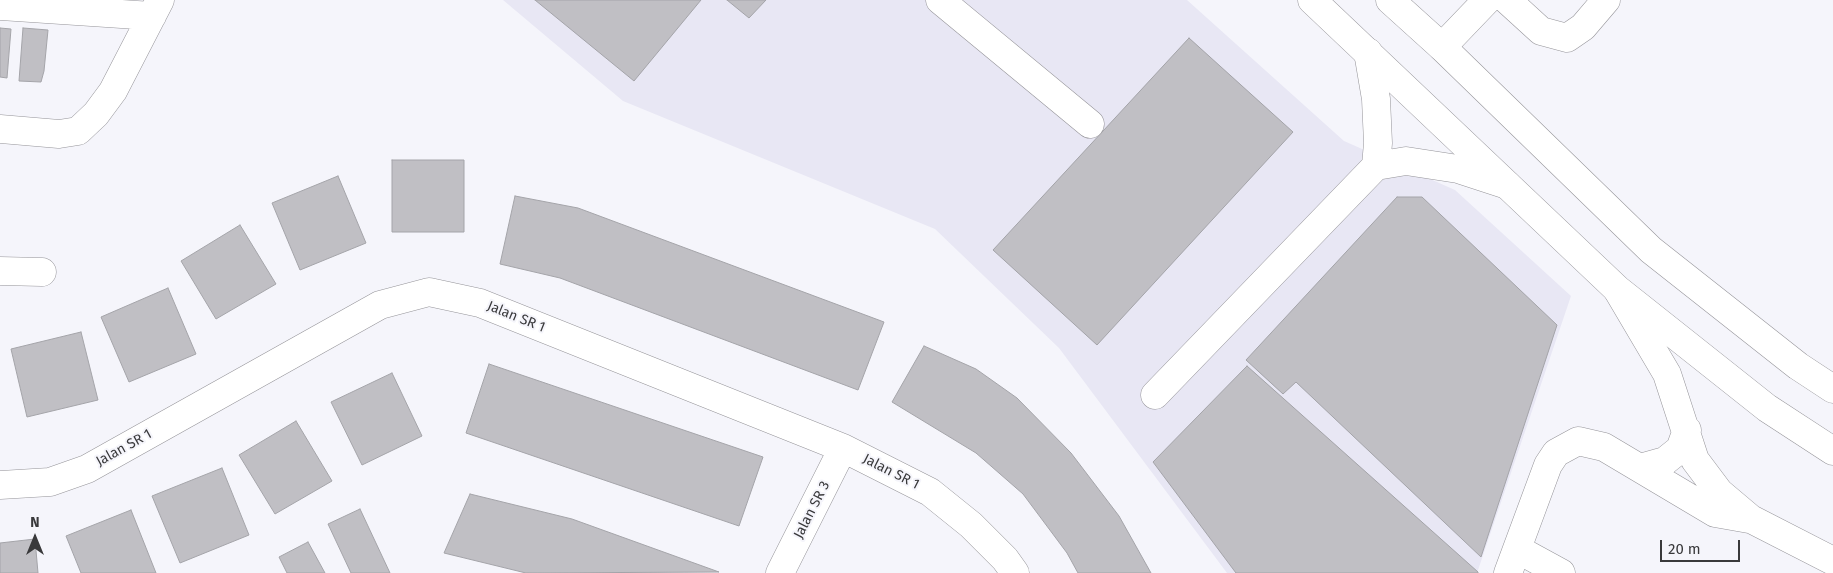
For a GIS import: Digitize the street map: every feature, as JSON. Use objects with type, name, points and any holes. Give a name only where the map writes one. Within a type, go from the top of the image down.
[{"type":"main road","points":[[940,0],[1090,124]]},
{"type":"main road","points":[[1312,0],[1617,289],[1767,408],[1833,451]]},
{"type":"main road","points":[[1390,0],[1442,47],[1651,250],[1798,366],[1833,389]]},
{"type":"main road","points":[[1442,47],[1487,0]]},
{"type":"main road","points":[[1507,0],[1541,31],[1566,38],[1583,28],[1606,0]]},
{"type":"main road","points":[[0,6],[156,8],[113,91],[96,114],[78,131],[59,134],[0,129]]},
{"type":"main road","points":[[1368,52],[1376,99],[1378,143],[1376,166]]},
{"type":"main road","points":[[1155,395],[1376,166],[1406,161],[1458,170],[1507,184]]},
{"type":"main road","points":[[0,271],[42,272]]},
{"type":"main road","points":[[1617,289],[1667,374],[1695,460],[1719,492],[1751,519],[1833,561]]},
{"type":"main road","name":"Jalan SR 1","points":[[0,486],[50,482],[87,469],[380,305],[430,292],[480,303],[843,448],[930,492],[972,525],[1005,559],[1015,573]]},
{"type":"main road","points":[[1640,468],[1665,462],[1680,449],[1686,430]]},
{"type":"main road","points":[[1561,573],[1512,561],[1548,465],[1556,453],[1578,441],[1604,447],[1715,513],[1751,519]]},
{"type":"main road","name":"Jalan SR 3","points":[[780,573],[843,448]]},
{"type":"shaded area","points":[[503,0],[1187,0],[1344,141],[1455,190],[1571,296],[1477,573],[1227,573],[1059,348],[935,229],[623,101]]},
{"type":"building","points":[[535,0],[701,0],[634,81]]},
{"type":"building","points":[[727,0],[766,0],[749,18]]},
{"type":"building","points":[[0,28],[11,29],[7,78],[0,77]]},
{"type":"building","points":[[23,28],[48,30],[44,71],[41,82],[19,81]]},
{"type":"building","points":[[1189,38],[1293,132],[1097,345],[993,250]]},
{"type":"building","points":[[392,160],[464,160],[464,232],[392,232]]},
{"type":"building","points":[[338,176],[366,243],[300,270],[272,203]]},
{"type":"building","points":[[515,196],[578,208],[884,322],[858,390],[560,278],[500,264]]},
{"type":"building","points":[[1397,197],[1422,197],[1557,325],[1481,557],[1296,382],[1283,394],[1246,360]]},
{"type":"building","points":[[240,225],[276,284],[216,319],[181,261]]},
{"type":"building","points":[[168,288],[196,354],[129,382],[101,317]]},
{"type":"building","points":[[81,332],[98,400],[27,417],[11,349]]},
{"type":"building","points":[[924,346],[976,369],[1017,398],[1071,453],[1119,516],[1151,573],[1078,573],[1067,553],[1023,494],[976,453],[892,402]]},
{"type":"building","points":[[489,364],[763,457],[739,526],[466,433]]},
{"type":"building","points":[[1247,366],[1478,573],[1236,573],[1153,462]]},
{"type":"building","points":[[392,373],[422,436],[362,465],[331,402]]},
{"type":"building","points":[[296,421],[332,481],[275,514],[239,455]]},
{"type":"building","points":[[222,468],[249,535],[180,563],[152,496]]},
{"type":"building","points":[[470,494],[572,519],[719,572],[526,573],[444,553]]},
{"type":"building","points":[[360,509],[390,573],[351,573],[328,524]]},
{"type":"building","points":[[131,510],[156,573],[81,573],[66,536]]},
{"type":"building","points":[[35,539],[38,573],[0,573],[0,543]]},
{"type":"building","points":[[308,542],[325,573],[287,573],[279,557]]}]
